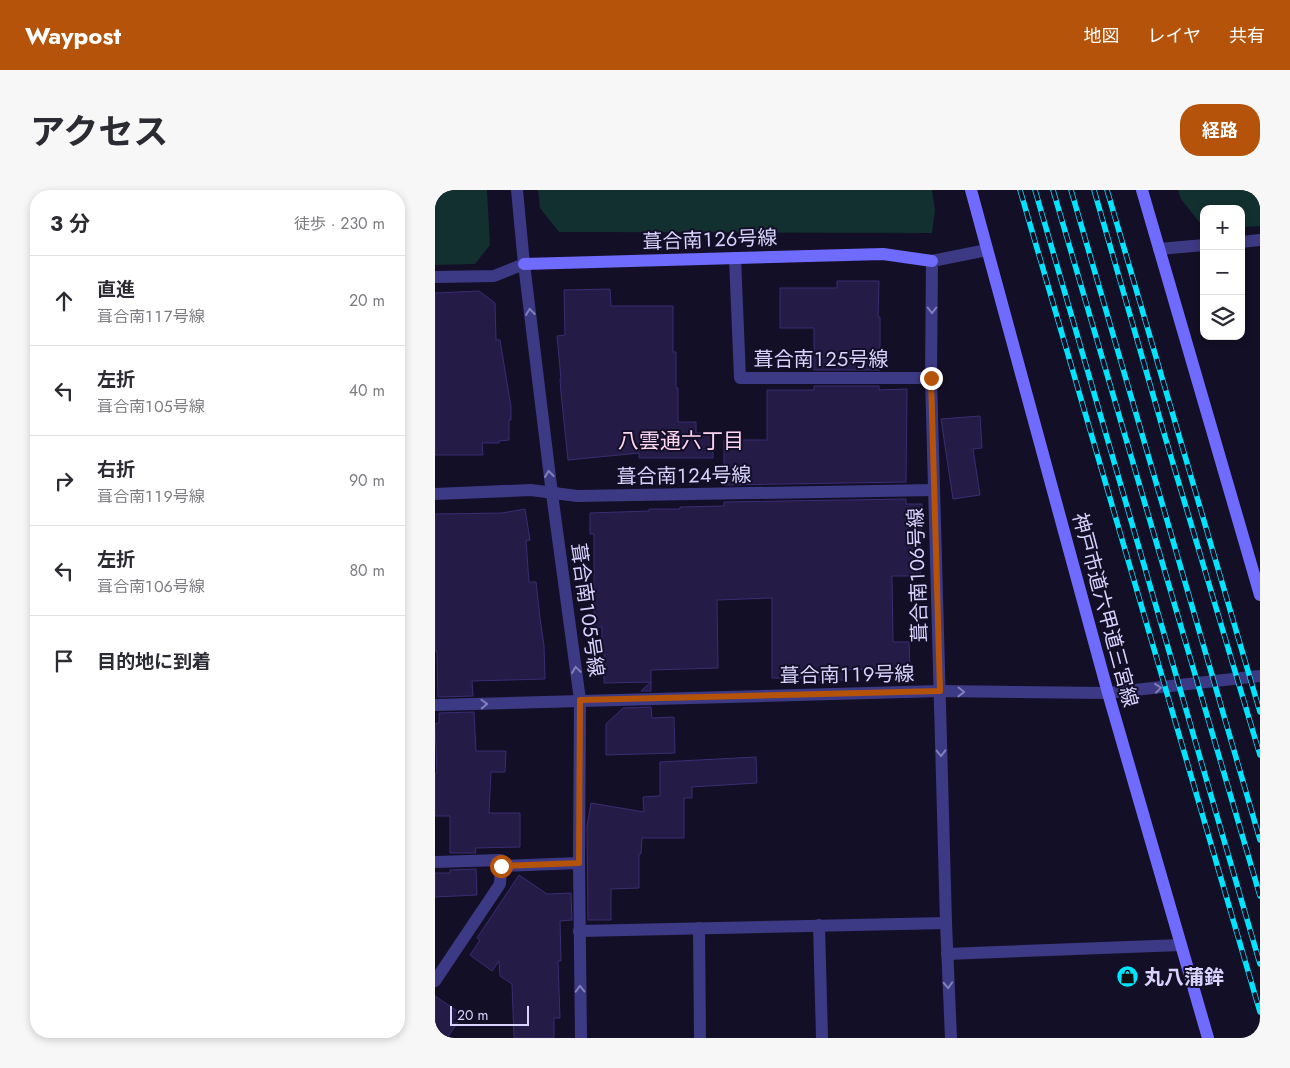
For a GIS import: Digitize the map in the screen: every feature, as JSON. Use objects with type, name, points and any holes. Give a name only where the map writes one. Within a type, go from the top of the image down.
[{"type":"street","name":"葺合南１０５号線","points":[[517,190],[524,264],[552,494],[580,700],[579,931],[581,1038]]},
{"type":"street","name":"神戸市道六甲道三宮線","points":[[971,190],[1108,694],[1208,1038]]},
{"type":"street","points":[[1142,190],[1260,595]]},
{"type":"street","points":[[1245,242],[1260,240]]},
{"type":"street","points":[[1159,249],[1200,245]]},
{"type":"street","name":"葺合南１２６号線","points":[[435,277],[494,276],[524,264],[883,254],[932,261],[987,250]]},
{"type":"street","name":"葺合南１２５号線","points":[[735,258],[740,378],[931,378]]},
{"type":"street","name":"葺合南１０６号線","points":[[932,261],[931,378],[946,923],[951,1038]]},
{"type":"street","name":"葺合南１２４号線","points":[[435,494],[531,490],[577,496],[935,490]]},
{"type":"street","name":"葺合南１１９号線","points":[[435,705],[940,691],[1108,694],[1260,676]]},
{"type":"street","points":[[435,862],[501,860],[500,884],[435,981]]},
{"type":"street","points":[[501,866],[579,863]]},
{"type":"street","points":[[579,931],[946,923]]},
{"type":"street","points":[[819,926],[822,1038]]},
{"type":"street","points":[[699,928],[700,1038]]},
{"type":"street","points":[[947,954],[1181,946]]},
{"type":"green space","points":[[435,190],[487,190],[490,245],[475,264],[435,265]]},
{"type":"green space","points":[[538,190],[932,190],[935,210],[932,233],[559,232],[540,208]]},
{"type":"green space","points":[[1178,190],[1260,190],[1260,226],[1245,227],[1245,205],[1200,205],[1200,223],[1181,199]]},
{"type":"building","points":[[837,281],[879,281],[880,370],[814,370],[814,328],[780,328],[780,288],[837,288]]},
{"type":"building","points":[[610,289],[611,306],[673,306],[673,352],[676,352],[678,422],[696,422],[696,433],[713,433],[713,458],[639,458],[639,453],[568,460],[557,336],[565,335],[564,290]]},
{"type":"building","points":[[479,291],[495,303],[496,340],[500,340],[511,407],[509,440],[499,441],[499,443],[482,443],[483,455],[435,455],[435,293]]},
{"type":"building","points":[[814,386],[879,386],[879,390],[907,389],[906,482],[724,485],[724,440],[767,440],[767,390],[814,390]]},
{"type":"building","points":[[980,416],[982,448],[973,449],[980,495],[953,499],[941,419]]},
{"type":"building","points":[[906,499],[906,504],[922,504],[920,576],[892,576],[893,642],[909,642],[910,668],[846,670],[846,680],[772,678],[772,598],[717,600],[718,668],[651,670],[651,682],[604,683],[602,627],[594,627],[594,534],[590,534],[590,513],[724,506],[724,502]]},
{"type":"building","points":[[525,509],[530,540],[526,541],[529,582],[536,582],[544,646],[545,679],[472,681],[473,696],[438,697],[437,651],[435,651],[435,514],[502,513]]},
{"type":"building","points":[[651,682],[651,691],[641,691]]},
{"type":"building","points":[[651,707],[652,718],[674,717],[675,753],[606,755],[606,724],[623,708]]},
{"type":"building","points":[[474,712],[476,751],[506,751],[505,772],[491,772],[489,813],[520,813],[520,847],[475,848],[476,853],[450,853],[450,816],[435,816],[435,773],[437,773],[435,724],[439,723],[439,713]]},
{"type":"building","points":[[756,757],[757,783],[692,787],[692,798],[684,798],[684,838],[642,838],[641,854],[639,854],[639,888],[611,889],[611,920],[588,920],[587,827],[591,803],[644,812],[643,797],[660,796],[660,762]]},
{"type":"building","points":[[476,869],[477,895],[435,897],[435,873],[450,873],[450,870]]},
{"type":"building","points":[[519,875],[547,894],[571,893],[572,920],[560,921],[561,961],[558,961],[560,1018],[554,1018],[554,1038],[514,1038],[512,984],[500,976],[499,961],[492,971],[470,955],[480,940],[477,938]]},
{"type":"building","points":[[435,996],[463,1015],[447,1038],[435,1038]]},
{"type":"railway","points":[[1020,190],[1260,1012]]},
{"type":"railway","points":[[1035,190],[1260,964]]},
{"type":"railway","points":[[1053,190],[1260,896]]},
{"type":"railway","points":[[1071,190],[1260,840]]},
{"type":"railway","points":[[1094,190],[1260,755]]},
{"type":"railway","points":[[1107,190],[1260,712]]},
{"type":"place","name":"丸八蒲鉾","points":[[1128,977]]},
{"type":"district","name":"八雲通六丁目","points":[[681,441]]},
{"type":"route","points":[[501,866],[579,863],[580,700],[940,691],[931,378]]}]
